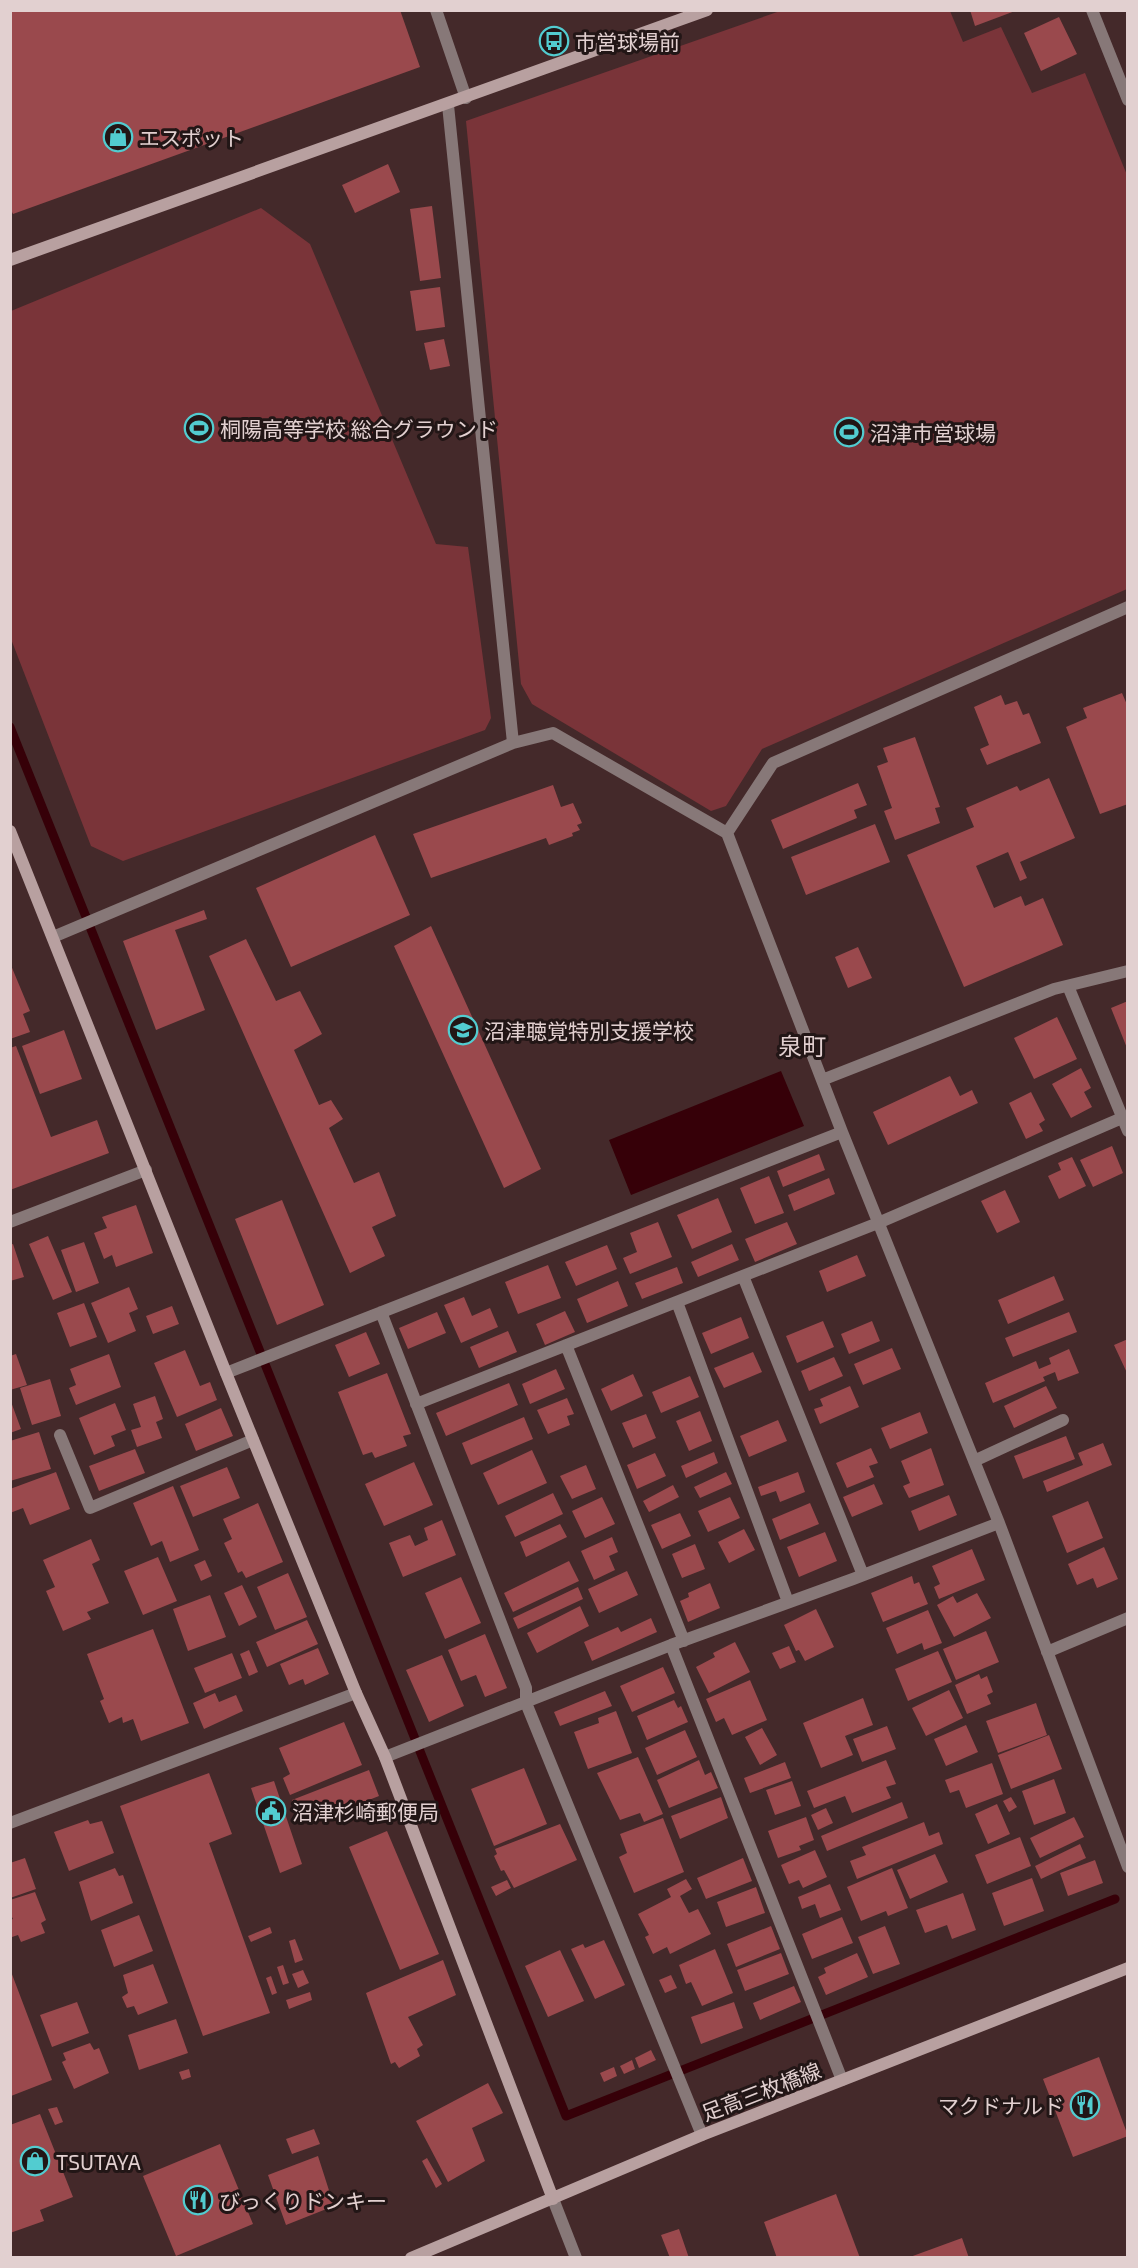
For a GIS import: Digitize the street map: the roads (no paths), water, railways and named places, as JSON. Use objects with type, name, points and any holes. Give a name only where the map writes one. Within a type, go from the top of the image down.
[{"type":"street","points":[[436,10],[466,98]]},
{"type":"street","points":[[10,260],[448,105],[707,10]]},
{"type":"street","points":[[1092,10],[1128,100]]},
{"type":"street","points":[[448,105],[513,743]]},
{"type":"street","points":[[727,833],[773,763],[1128,607]]},
{"type":"street","points":[[53,937],[513,743],[554,733],[727,833],[842,1132],[999,1523],[1128,1867]]},
{"type":"street","points":[[10,831],[253,1440],[384,1757],[576,2258]]},
{"type":"street","points":[[822,1080],[1054,989],[1128,971]]},
{"type":"street","points":[[1068,986],[1128,1131]]},
{"type":"street","points":[[416,1404],[878,1223],[1122,1118]]},
{"type":"street","points":[[226,1373],[842,1132]]},
{"type":"street","points":[[10,1222],[146,1170]]},
{"type":"street","points":[[742,1276],[862,1575]]},
{"type":"street","points":[[677,1302],[788,1602]]},
{"type":"street","points":[[381,1312],[526,1688],[526,1703],[702,2135]]},
{"type":"street","points":[[566,1345],[684,1641]]},
{"type":"street","points":[[974,1461],[1063,1420]]},
{"type":"street","points":[[60,1435],[90,1508],[253,1440]]},
{"type":"street","points":[[384,1757],[671,1645],[999,1523]]},
{"type":"street","points":[[1047,1652],[1128,1618]]},
{"type":"street","points":[[671,1645],[842,2080]]},
{"type":"street","points":[[10,1823],[356,1693]]},
{"type":"street","name":"足高三枚橋線","points":[[411,2258],[702,2135],[1128,1968]]},
{"type":"waterway","points":[[10,727],[566,2116],[1115,1899]]},
{"type":"place","name":"市営球場前","points":[[554,41]]},
{"type":"place","name":"エスポット","points":[[118,137]]},
{"type":"place","name":"桐陽高等学校 総合グラウンド","points":[[199,428]]},
{"type":"place","name":"沼津市営球場","points":[[849,432]]},
{"type":"place","name":"沼津聴覚特別支援学校","points":[[463,1030]]},
{"type":"place","name":"沼津杉崎郵便局","points":[[271,1811]]},
{"type":"place","name":"マクドナルド","points":[[1085,2105]]},
{"type":"place","name":"TSUTAYA","points":[[35,2161]]},
{"type":"place","name":"びっくりドンキー","points":[[198,2200]]},
{"type":"district","name":"泉町","points":[[802,1045]]}]
